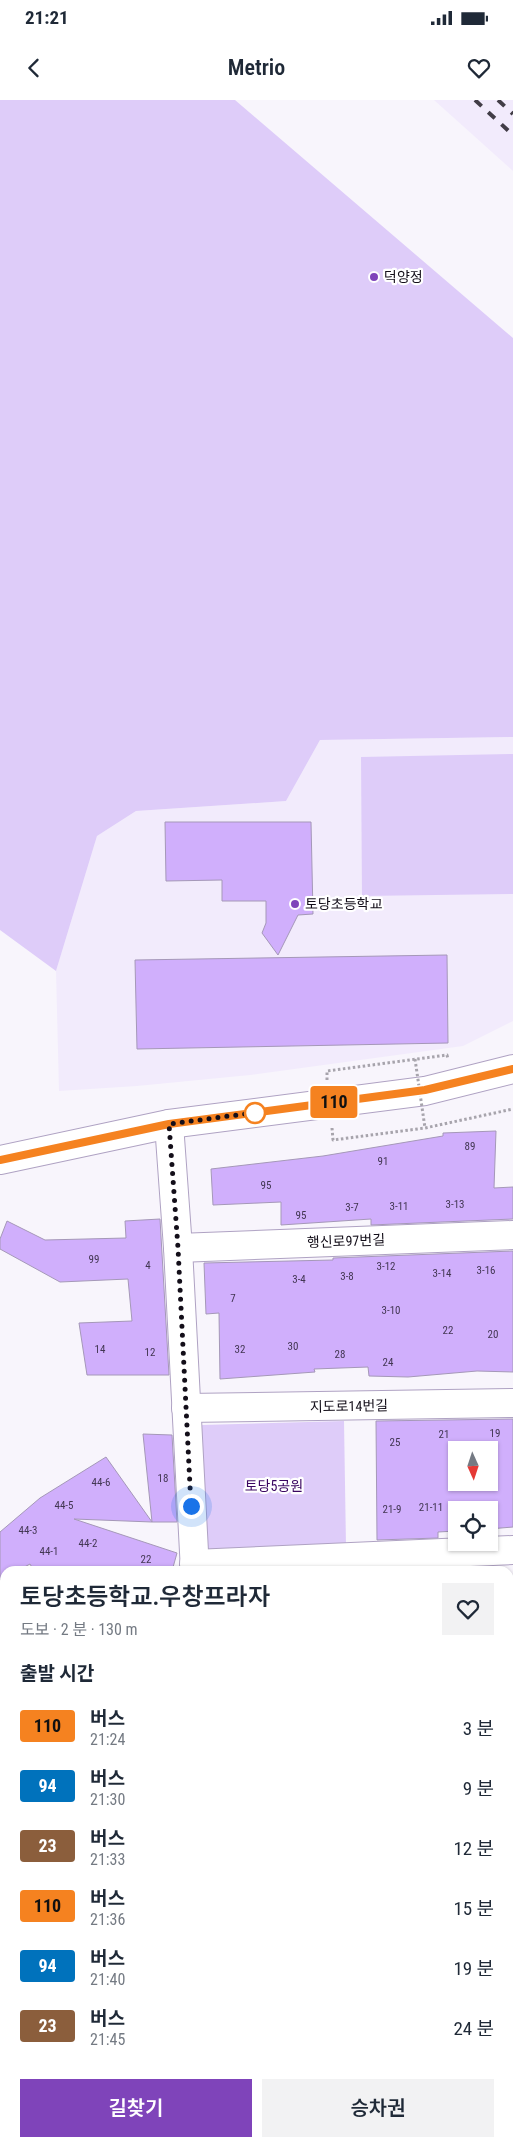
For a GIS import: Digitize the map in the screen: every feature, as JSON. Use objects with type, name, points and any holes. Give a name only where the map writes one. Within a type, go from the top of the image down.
[{"type":"street","points":[[0,1160],[169,1124],[425,1090],[513,1069]]},
{"type":"street","points":[[169,1124],[178,1248],[195,1566]]},
{"type":"street","name":"행신로97번길","points":[[178,1248],[513,1235]]},
{"type":"street","name":"지도로14번길","points":[[186,1408],[513,1403]]},
{"type":"street","points":[[230,1566],[513,1550]]},
{"type":"path","points":[[326,1071],[447,1055]]},
{"type":"path","points":[[415,1059],[425,1128]]},
{"type":"path","points":[[332,1128],[333,1140],[425,1128],[513,1109]]},
{"type":"shaded area","points":[[434,100],[513,100],[513,171]]},
{"type":"shaded area","name":"토당초등학교","points":[[513,737],[513,1021],[463,1046],[250,1075],[137,1086],[59,1091],[56,971],[97,836],[136,811],[286,801],[320,740]]},
{"type":"green space","points":[[0,100],[235,100],[513,338],[513,737],[320,740],[286,801],[136,811],[97,836],[56,971],[0,930]]},
{"type":"green space","points":[[513,754],[513,894],[362,896],[361,757]]},
{"type":"green space","name":"토당5공원","points":[[344,1421],[346,1546],[204,1549],[202,1425]]},
{"type":"building","points":[[165,822],[311,822],[313,914],[298,915],[278,955],[262,933],[266,923],[266,901],[222,901],[222,880],[166,881]]},
{"type":"building","points":[[447,955],[448,1043],[137,1049],[135,960]]},
{"type":"building","points":[[496,1131],[494,1188],[513,1187],[513,1219],[371,1225],[371,1219],[281,1225],[281,1202],[213,1205],[211,1169],[323,1156],[443,1136],[443,1133]]},
{"type":"building","points":[[160,1219],[169,1375],[87,1375],[79,1323],[132,1321],[128,1279],[60,1282],[0,1249],[0,1239],[7,1221],[45,1240],[126,1238],[125,1221]]},
{"type":"building","points":[[513,1251],[513,1372],[477,1371],[408,1377],[369,1376],[368,1367],[314,1369],[315,1372],[220,1379],[219,1313],[206,1314],[204,1263],[333,1260],[333,1258]]},
{"type":"building","points":[[513,1419],[513,1527],[498,1528],[498,1501],[448,1501],[448,1531],[438,1532],[438,1538],[377,1540],[376,1421]]},
{"type":"building","points":[[143,1434],[172,1435],[177,1522],[152,1522]]},
{"type":"building","points":[[106,1457],[152,1522],[74,1519],[177,1553],[173,1566],[31,1566],[30,1564],[26,1566],[0,1566],[0,1532],[40,1498]]},
{"type":"railway","points":[[475,100],[513,135]]},
{"type":"railway","points":[[498,100],[513,114]]},
{"type":"bus line","name":"110","points":[[0,1160],[169,1124],[425,1090],[513,1069]]},
{"type":"place","name":"덕양정","points":[[374,277]]},
{"type":"place","name":"토당초등학교","points":[[295,904]]},
{"type":"route","points":[[191,1506],[178,1248],[169,1124],[260,1112],[255,1113]]}]
